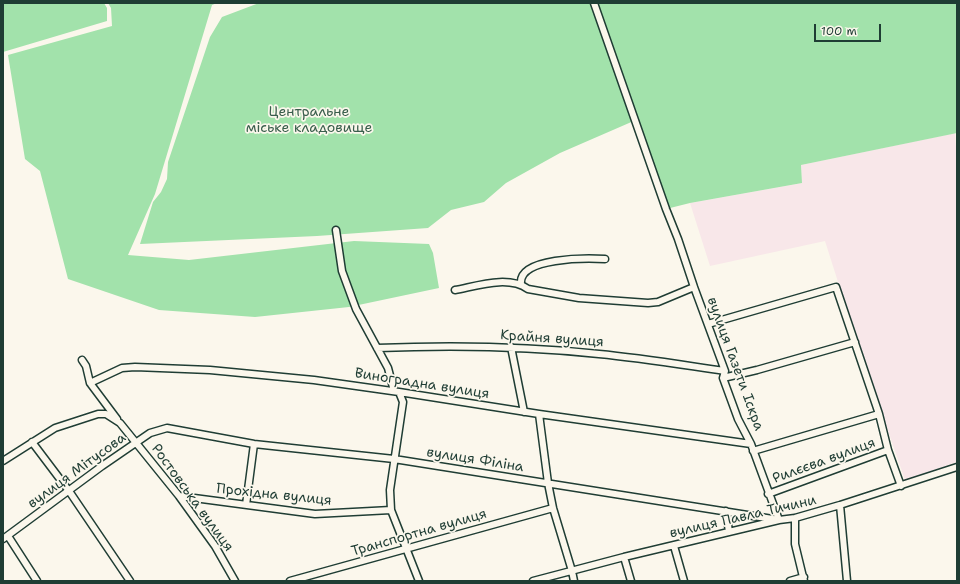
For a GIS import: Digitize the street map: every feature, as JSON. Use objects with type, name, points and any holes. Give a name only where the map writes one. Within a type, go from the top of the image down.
[{"type":"street","name":"вулиця Газети Іскра","points":[[594,3],[708,324],[738,419],[752,447],[768,494],[779,520]]},
{"type":"street","points":[[336,230],[342,271],[356,309],[388,368],[396,391],[403,402],[390,490],[391,510],[408,549],[419,581]]},
{"type":"street","points":[[521,284],[523,275],[530,267],[578,258],[605,259]]},
{"type":"street","points":[[455,290],[505,282],[521,284],[528,289],[579,298],[648,303],[658,302],[694,287]]},
{"type":"street","points":[[708,324],[836,287],[879,414],[888,450],[901,486]]},
{"type":"street","name":"Крайня вулиця","points":[[377,348],[420,346],[511,347],[598,354],[724,374],[757,370],[855,342]]},
{"type":"street","points":[[511,347],[524,412]]},
{"type":"street","points":[[82,360],[86,366],[90,383],[120,423]]},
{"type":"street","name":"Виноградна вулиця","points":[[90,383],[122,368],[152,367],[210,370],[314,380],[396,391],[752,447]]},
{"type":"street","points":[[3,461],[55,428],[98,414],[106,414],[120,423]]},
{"type":"street","points":[[539,414],[548,483],[574,581]]},
{"type":"street","points":[[752,447],[879,414]]},
{"type":"street","name":"Ростовська вулиця","points":[[120,423],[179,496],[215,546],[233,580]]},
{"type":"street","name":"вулиця Філіна","points":[[167,428],[254,444],[394,459],[779,520]]},
{"type":"street","name":"вулиця Мітусова","points":[[6,538],[150,433],[167,428]]},
{"type":"street","points":[[32,442],[69,491],[130,581]]},
{"type":"street","points":[[246,505],[254,444]]},
{"type":"street","name":"Рилєєва вулиця","points":[[768,494],[888,450]]},
{"type":"street","name":"вулиця Павла Тичини","points":[[533,581],[624,557],[779,520],[795,518],[901,486],[957,467]]},
{"type":"street","name":"Прохідна вулиця","points":[[179,496],[315,514],[391,510]]},
{"type":"street","points":[[840,505],[847,581]]},
{"type":"street","name":"Транспортна вулиця","points":[[290,581],[554,508]]},
{"type":"street","points":[[726,511],[729,532]]},
{"type":"street","points":[[790,581],[804,579],[795,544],[795,518]]},
{"type":"street","points":[[6,538],[37,581]]},
{"type":"street","points":[[674,546],[684,581]]},
{"type":"street","points":[[624,557],[631,581]]},
{"type":"shaded area","points":[[955,133],[957,161],[957,462],[905,480],[852,326],[825,241],[710,266],[690,203],[802,183],[801,165]]},
{"type":"green space","points":[[3,3],[104,3],[107,8],[107,21],[3,52]]},
{"type":"green space","points":[[108,3],[217,3],[212,5],[155,194],[128,255],[189,260],[354,241],[429,244],[433,253],[439,288],[349,307],[255,317],[159,310],[68,279],[40,171],[25,159],[8,55],[112,26],[111,8]]},
{"type":"green space","name":"Центральне міське кладовище","points":[[259,3],[957,3],[957,133],[801,165],[802,183],[690,203],[666,209],[636,120],[560,153],[506,183],[484,202],[451,210],[428,228],[317,236],[140,244],[153,202],[161,192],[167,179],[168,162],[210,37],[222,17]]}]
